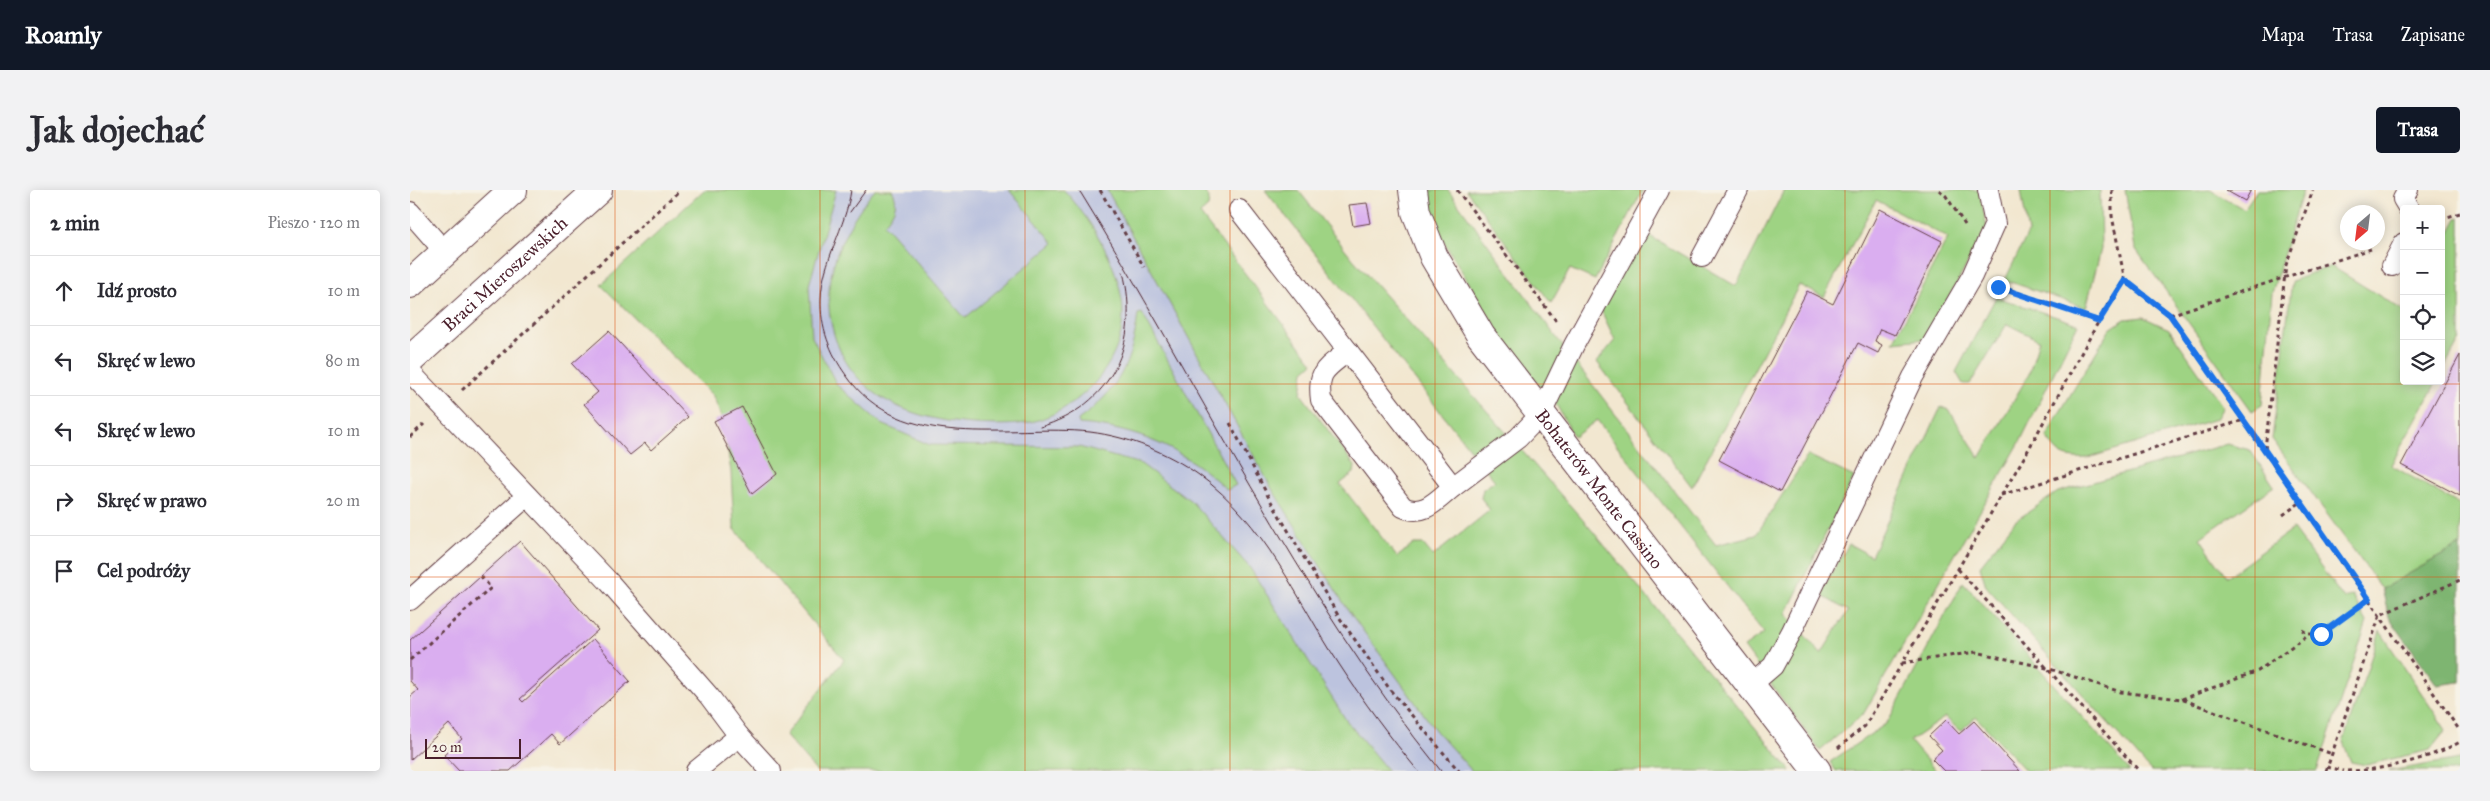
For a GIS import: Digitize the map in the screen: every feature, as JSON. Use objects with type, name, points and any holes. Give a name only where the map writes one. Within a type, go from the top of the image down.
[{"type":"street","points":[[410,284],[513,190]]},
{"type":"street","name":"Braci Mieroszewskich","points":[[410,360],[598,190]]},
{"type":"street","name":"Bohaterów Monte Cassino","points":[[1412,190],[1416,212],[1434,257],[1481,336],[1816,769]]},
{"type":"lane","points":[[1348,351],[1325,369],[1318,382],[1321,400],[1403,507],[1413,511],[1424,510],[1518,438],[1541,414],[1574,345],[1659,190]]},
{"type":"lane","points":[[1702,257],[1738,190]]},
{"type":"lane","points":[[1752,684],[1773,666],[1792,632],[1912,377],[1972,276],[1995,224],[1988,190]]},
{"type":"lane","points":[[2406,205],[2403,199],[2408,190]]},
{"type":"lane","points":[[1239,210],[1453,487]]},
{"type":"lane","points":[[410,212],[445,252]]},
{"type":"lane","points":[[2392,266],[2400,250]]},
{"type":"lane","points":[[410,372],[609,582],[709,696],[739,736],[771,771]]},
{"type":"lane","points":[[410,600],[527,496]]},
{"type":"lane","points":[[696,771],[739,736]]},
{"type":"path","points":[[410,438],[680,190]]},
{"type":"path","points":[[1100,190],[1144,268]]},
{"type":"path","points":[[1457,190],[1574,345]]},
{"type":"path","points":[[2112,190],[2112,216],[2125,280],[2170,315],[2460,731]]},
{"type":"path","points":[[2265,449],[2286,265],[2313,190]]},
{"type":"path","points":[[2445,218],[2460,214]]},
{"type":"path","points":[[2170,315],[2369,250]]},
{"type":"path","points":[[1816,769],[1865,726],[2001,495],[2099,321],[2125,280]]},
{"type":"path","points":[[1998,287],[2099,321]]},
{"type":"path","points":[[2001,495],[2244,420]]},
{"type":"path","points":[[1230,423],[1269,498],[1339,617],[1391,691],[1459,771]]},
{"type":"path","points":[[2283,515],[2301,502]]},
{"type":"path","points":[[1958,568],[2139,771]]},
{"type":"path","points":[[410,660],[491,588],[477,571]]},
{"type":"path","points":[[2460,580],[2380,615],[2327,769],[2363,770],[2435,755],[2460,742]]},
{"type":"path","points":[[2302,630],[2309,634],[2321,634],[2369,599]]},
{"type":"path","points":[[2181,699],[2258,671],[2309,634]]},
{"type":"path","points":[[1902,663],[1976,652],[2047,668],[2121,692],[2181,699],[2332,754]]},
{"type":"shaded area","points":[[836,190],[1107,190],[1272,489],[1348,610],[1436,731],[1472,771],[1388,771],[1346,720],[997,448],[930,445],[882,424],[837,385],[812,337],[809,285]]},
{"type":"green space","points":[[704,190],[836,190],[809,285],[812,337],[837,385],[882,424],[930,445],[1079,447],[1141,464],[1191,501],[1250,568],[1346,720],[1388,771],[816,771],[785,735],[844,660],[734,528],[731,472],[723,421],[713,396],[601,285]]},
{"type":"green space","points":[[875,190],[892,190],[895,204],[884,224],[965,318],[1054,243],[1009,190],[1064,190],[1083,213],[1100,239],[1113,267],[1121,295],[1123,316],[1120,337],[1113,356],[1102,374],[1088,390],[1054,414],[1028,423],[1013,424],[975,424],[926,416],[904,409],[883,398],[865,385],[850,368],[838,347],[831,322],[829,286],[838,251],[845,234],[854,218]]},
{"type":"green space","points":[[1107,190],[1203,190],[1209,198],[1208,207],[1200,214],[1313,363],[1304,371],[1301,394],[1355,466],[1354,473],[1340,484],[1397,557],[1414,544],[1423,544],[1433,556],[1490,510],[1481,498],[1483,489],[1495,481],[1265,190],[1298,190],[1353,259],[1590,528],[1791,771],[1472,771],[1436,731],[1348,610],[1272,489]]},
{"type":"green space","points":[[1425,190],[1448,190],[1562,345],[1716,545],[1756,535],[1808,455],[1854,477],[1786,614],[1821,654],[1848,611],[1819,594],[1849,544],[1871,556],[1941,407],[1949,410],[1980,458],[2029,374],[2039,340],[2007,324],[1970,384],[1963,384],[1956,372],[1996,297],[2078,324],[2020,442],[1864,713],[1820,751],[1744,647],[1764,633],[1597,420],[1574,437],[1557,406],[1512,353],[1439,234]]},
{"type":"green space","points":[[1466,190],[1643,190],[1595,280],[1570,269],[1551,303]]},
{"type":"green space","points":[[1784,190],[1979,190],[1987,228],[1926,339],[1893,342],[1948,238],[1876,200],[1824,297],[1799,285],[1692,487],[1597,362],[1615,340],[1599,306],[1641,231],[1736,286]]},
{"type":"green space","points":[[2021,190],[2100,190],[2101,249],[2086,308],[2005,280],[2028,233]]},
{"type":"green space","points":[[2125,190],[2210,190],[2244,209],[2257,190],[2303,190],[2272,293],[2262,405],[2252,411],[2135,248]]},
{"type":"green space","points":[[2460,217],[2460,339],[2445,366],[2445,240],[2457,218]]},
{"type":"green space","points":[[2331,266],[2400,309],[2400,385],[2435,385],[2391,465],[2460,505],[2460,545],[2382,589],[2272,439],[2292,281]]},
{"type":"green space","points":[[1142,313],[1236,485],[1227,490],[1195,463],[1159,444],[1120,430],[1079,424],[1078,420],[1103,398],[1121,375],[1132,347],[1138,314]]},
{"type":"green space","points":[[2143,317],[2169,329],[2223,407],[2216,419],[2088,458],[2068,457],[2059,453],[2047,437],[2054,422],[2110,329],[2125,319]]},
{"type":"green space","points":[[2227,444],[2250,450],[2274,486],[2200,538],[2227,577],[2293,529],[2344,599],[2352,595],[2367,622],[2317,771],[2151,771],[1986,586],[1980,566],[2015,521],[2058,492]]},
{"type":"green space","points":[[2460,545],[2460,682],[2437,685],[2389,617],[2382,589]]},
{"type":"green space","points":[[1963,582],[2130,771],[2026,771],[1976,717],[1960,731],[1945,717],[1910,741],[1936,771],[1836,771],[1830,762],[1887,723]]},
{"type":"green space","points":[[2380,631],[2446,730],[2430,750],[2366,765],[2351,762],[2343,742]]},
{"type":"green space","points":[[2460,759],[2460,771],[2389,771]]},
{"type":"building","points":[[2225,190],[2251,190],[2245,201]]},
{"type":"building","points":[[1367,203],[1371,223],[1353,226],[1349,205]]},
{"type":"building","points":[[1880,209],[1942,241],[1895,335],[1880,329],[1875,341],[1882,345],[1878,353],[1858,343],[1780,492],[1719,460],[1807,291],[1833,304]]},
{"type":"building","points":[[609,331],[688,417],[651,450],[645,443],[630,455],[584,404],[598,392],[572,364]]},
{"type":"building","points":[[2460,355],[2460,496],[2401,465]]},
{"type":"building","points":[[742,407],[777,474],[752,494],[714,421]]},
{"type":"building","points":[[520,541],[598,630],[520,699],[523,702],[593,639],[630,681],[560,744],[551,734],[510,771],[459,771],[444,755],[462,739],[449,724],[410,760],[410,697],[418,690],[410,681],[410,640]]},
{"type":"building","points":[[1946,720],[1959,734],[1974,721],[2020,771],[1944,771],[1932,759],[1942,750],[1929,736]]},
{"type":"tram line","points":[[851,190],[844,217],[825,271],[822,285],[821,309],[824,330],[835,358],[846,375],[869,400],[896,416],[926,426],[958,430],[1058,430],[1105,434],[1161,453],[1199,475],[1243,515],[1261,538],[1278,562],[1348,678],[1418,771]]},
{"type":"tram line","points":[[850,212],[866,190]]},
{"type":"tram line","points":[[1079,190],[1295,560],[1341,633],[1389,703],[1441,771]]},
{"type":"tram line","points":[[1040,427],[1065,417],[1086,404],[1103,387],[1115,368],[1124,346],[1128,323],[1128,298],[1123,272]]},
{"type":"route","points":[[1998,287],[2099,321],[2125,280],[2170,315],[2369,599],[2321,634]]}]
